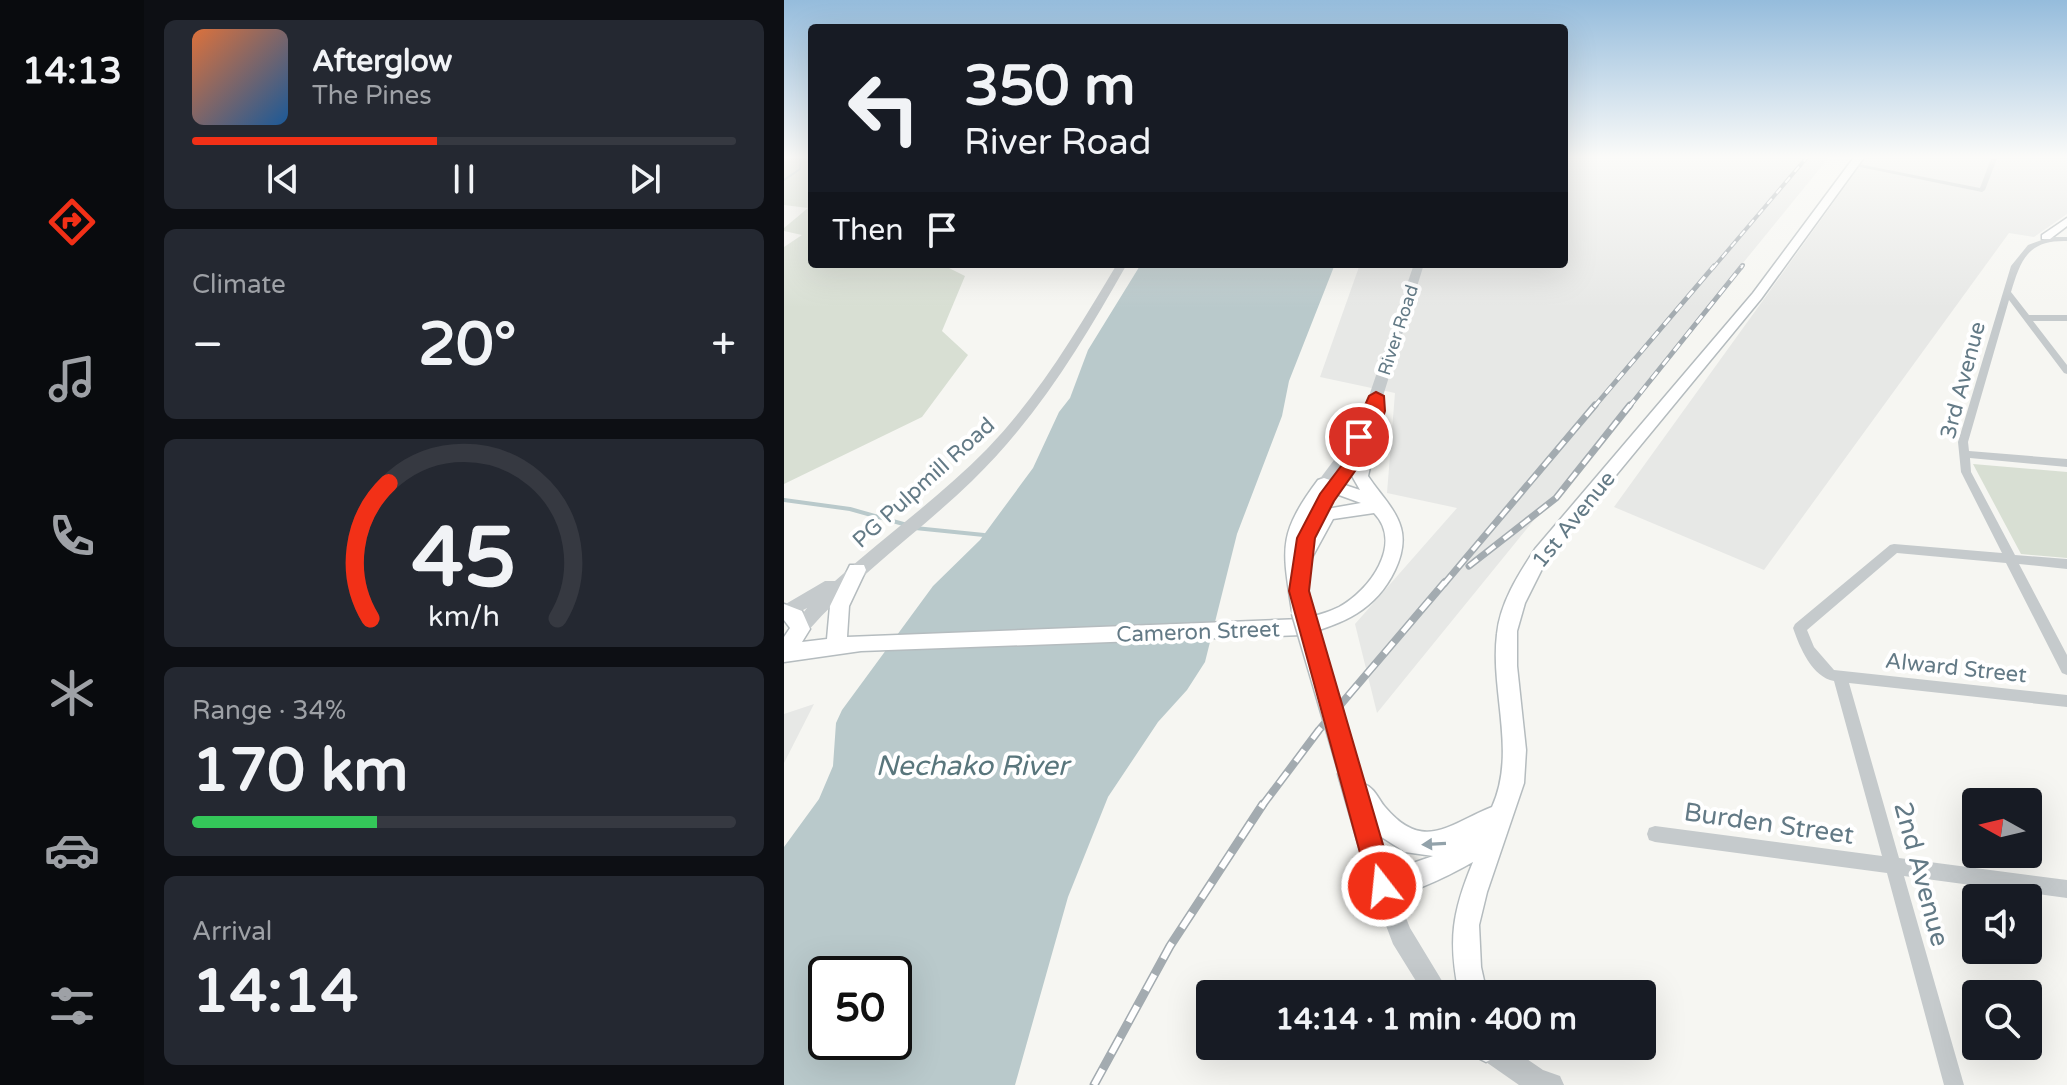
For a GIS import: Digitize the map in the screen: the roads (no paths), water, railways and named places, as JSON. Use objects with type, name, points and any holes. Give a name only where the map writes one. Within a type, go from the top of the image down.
[{"type":"main road","name":"1st Avenue","points":[[1382,886],[1422,875],[1470,854],[1488,835],[1503,812],[1512,795],[1515,765],[1506,660],[1509,622],[1521,587],[1541,554],[1757,296],[1823,207]]},
{"type":"main road","points":[[2046,237],[2067,221]]},
{"type":"main road","name":"Cameron Street","points":[[838,644],[1280,629],[1323,621],[1350,610],[1374,591],[1393,552],[1394,534],[1360,476],[1368,441]]},
{"type":"main road","points":[[1330,486],[1378,506]]},
{"type":"main road","name":"River Road","points":[[1301,601],[1303,558],[1313,521],[1330,486]]},
{"type":"main road","name":"River Road","points":[[1330,486],[1307,508],[1294,537],[1291,558],[1382,886]]},
{"type":"main road","points":[[1303,558],[1327,514],[1378,506]]},
{"type":"main road","points":[[838,644],[833,627],[835,617],[857,570]]},
{"type":"main road","points":[[785,612],[795,616],[800,628],[838,644]]},
{"type":"main road","points":[[784,653],[800,628]]},
{"type":"main road","points":[[784,653],[838,644]]},
{"type":"main road","points":[[1350,774],[1377,819],[1404,842],[1435,847],[1466,837],[1503,812]]},
{"type":"main road","points":[[1469,980],[1464,961],[1463,924],[1472,890],[1503,812]]},
{"type":"street","points":[[2046,237],[2067,239]]},
{"type":"street","name":"3rd Avenue","points":[[2046,237],[2020,258],[1963,442],[1966,472],[2067,669]]},
{"type":"street","name":"PG Pulpmill Road","points":[[857,570],[928,512],[1001,443],[1045,392],[1120,268]]},
{"type":"street","name":"River Road","points":[[1330,486],[1359,437],[1376,396],[1418,268]]},
{"type":"street","points":[[2007,292],[2067,371]]},
{"type":"street","points":[[2028,318],[2067,318]]},
{"type":"street","name":"River Road","points":[[1330,486],[1368,441],[1377,411],[1376,396]]},
{"type":"street","points":[[1964,454],[2067,463]]},
{"type":"street","points":[[1840,676],[1830,675],[1808,650],[1800,628],[1894,548],[2067,564]]},
{"type":"street","points":[[785,612],[857,570]]},
{"type":"street","points":[[800,628],[857,570]]},
{"type":"street","name":"Alward Street","points":[[1840,676],[2067,701]]},
{"type":"street","name":"2nd Avenue","points":[[1840,676],[1954,1085]]},
{"type":"street","name":"Burden Street","points":[[1655,834],[2067,889]]},
{"type":"street","points":[[1382,886],[1401,936],[1429,980]]},
{"type":"street","points":[[1506,1060],[1538,1082],[1551,1085]]},
{"type":"water","name":"Nechako River","points":[[1139,268],[1333,268],[1289,381],[1282,416],[1237,534],[1205,662],[1187,690],[1158,722],[1108,797],[1068,897],[1015,1085],[784,1085],[784,847],[819,799],[833,766],[836,723],[842,710],[933,586],[980,540],[1033,468],[1059,412],[1070,398],[1088,350]]},
{"type":"waterway","points":[[784,500],[850,509],[907,525]]},
{"type":"waterway","points":[[915,528],[984,535]]},
{"type":"railway","points":[[1713,268],[1765,207]]},
{"type":"railway","points":[[1594,407],[1714,266]]},
{"type":"railway","points":[[1629,407],[1742,266]]},
{"type":"railway","points":[[1444,584],[1595,405]]},
{"type":"railway","points":[[1469,566],[1556,498],[1630,405]]},
{"type":"railway","points":[[1262,806],[1319,730],[1445,582]]},
{"type":"railway","points":[[1094,1085],[1170,946],[1263,804]]}]
